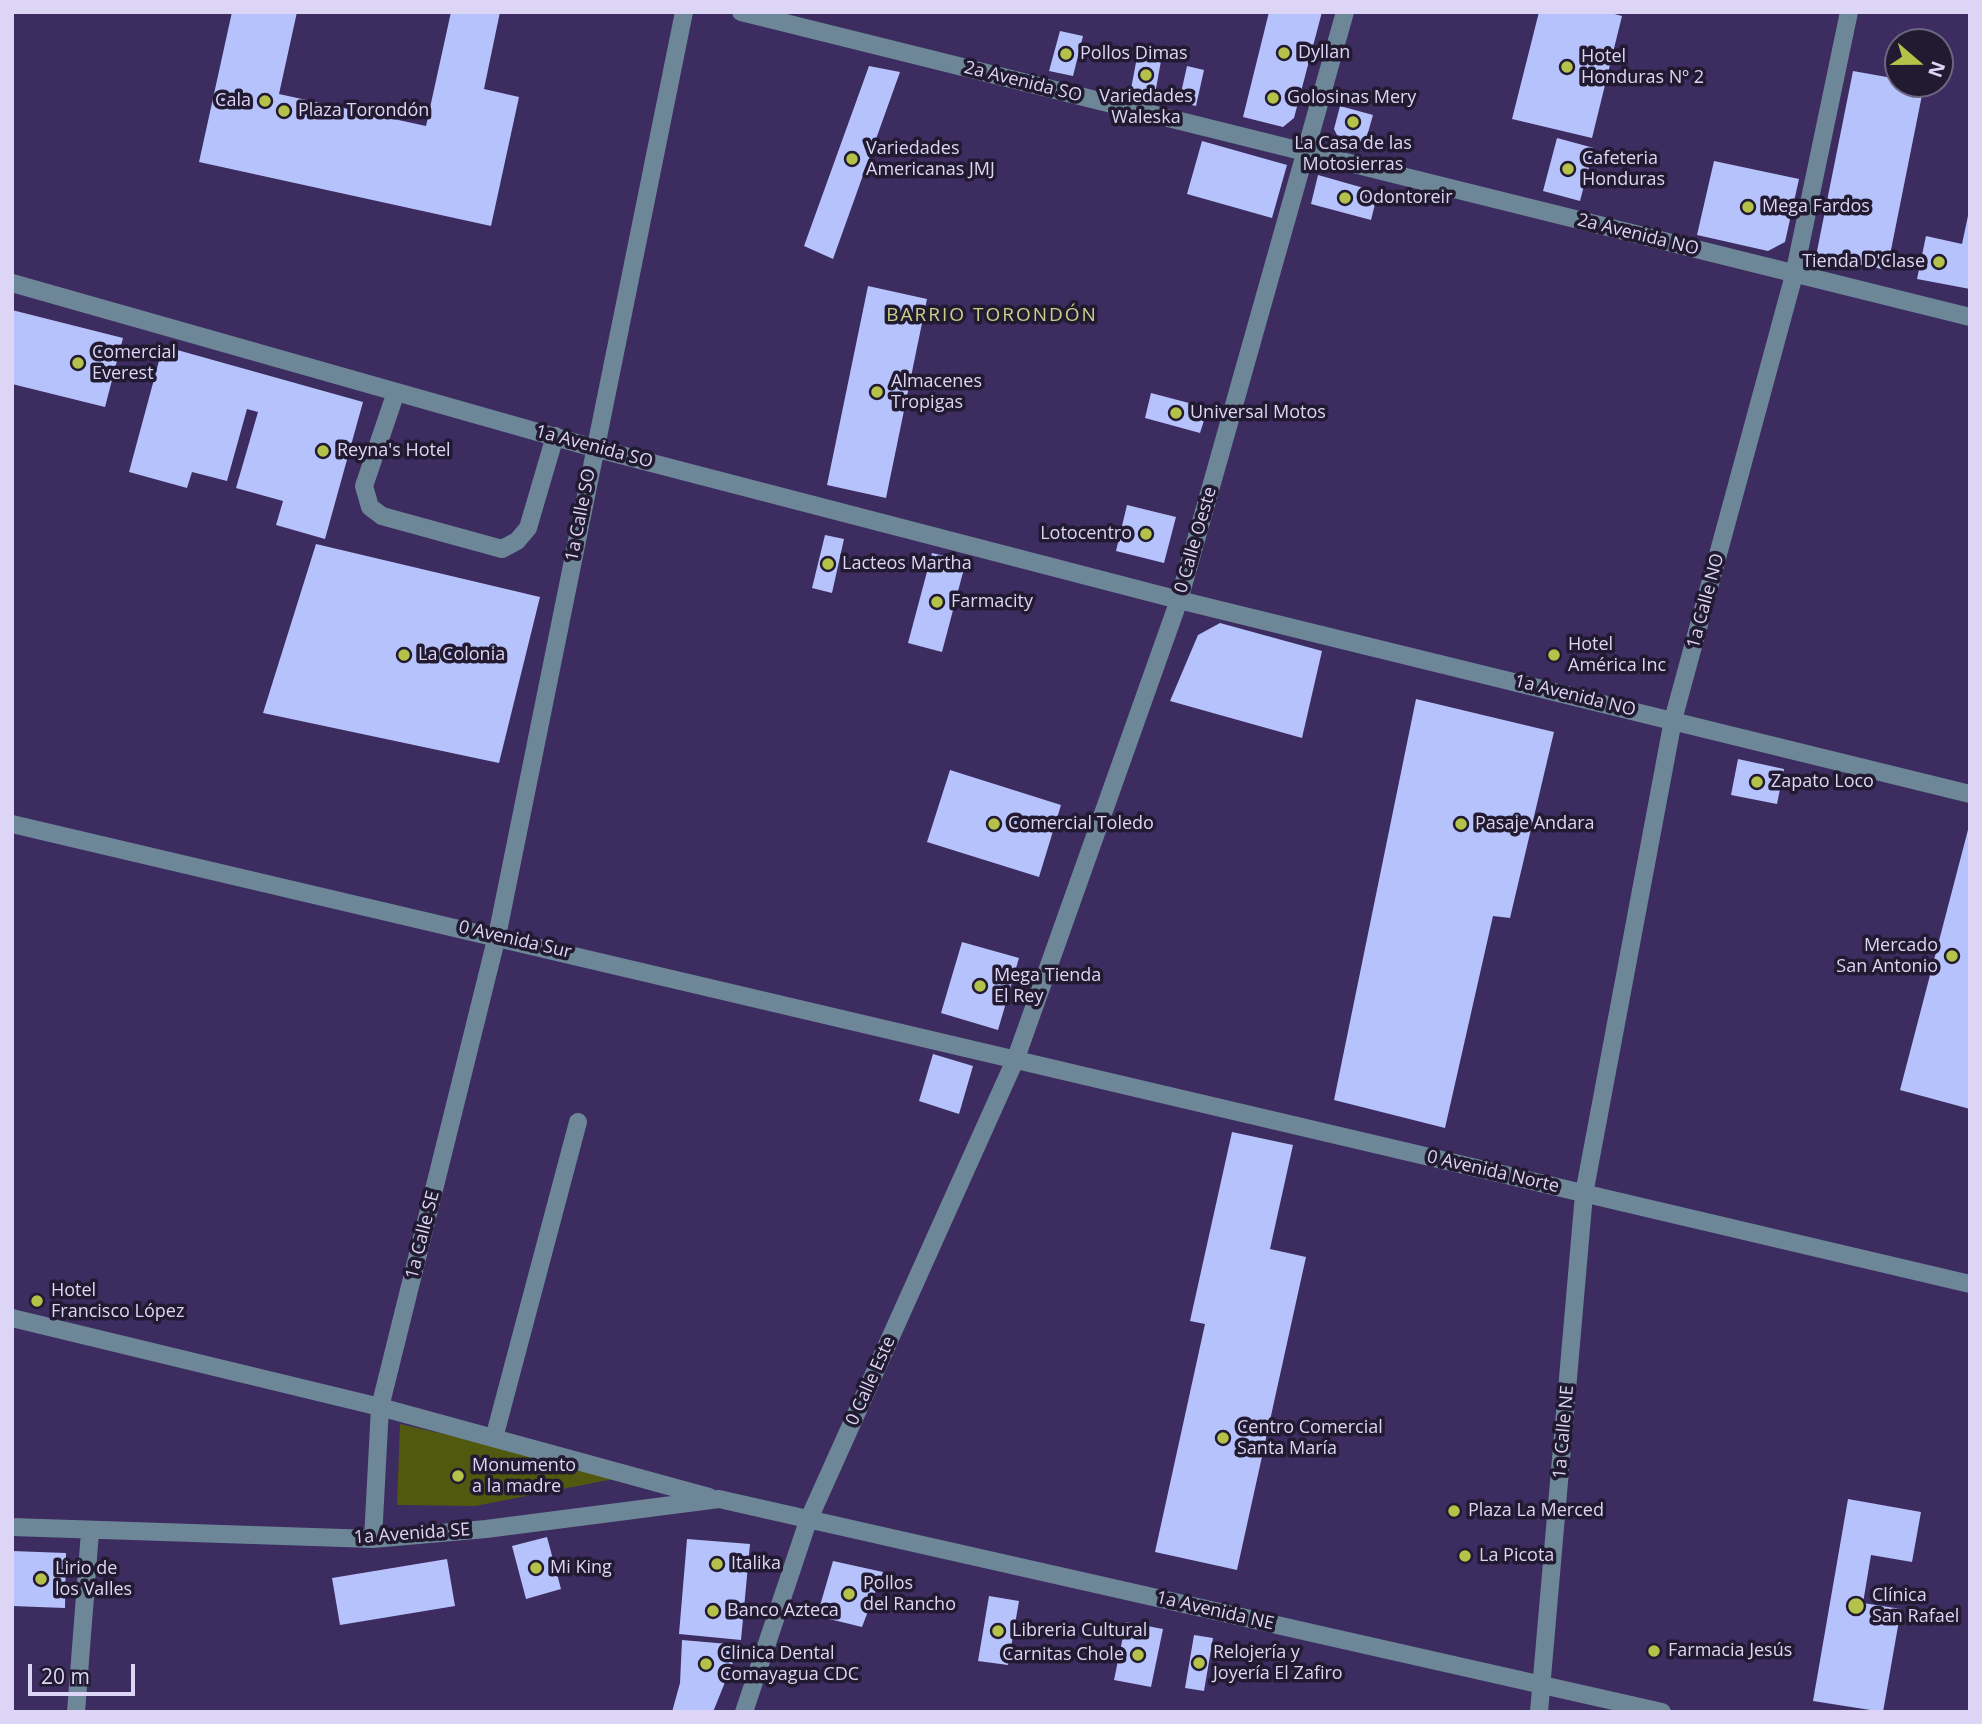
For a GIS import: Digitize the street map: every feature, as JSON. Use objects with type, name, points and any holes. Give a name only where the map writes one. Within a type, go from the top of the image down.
[{"type":"street","name":"1a Calle SO","points":[[497,936],[684,12]]},
{"type":"street","name":"2a Avenida SO","points":[[741,12],[1306,151]]},
{"type":"street","name":"0 Calle Oeste","points":[[1016,1058],[1180,600],[1345,12]]},
{"type":"street","name":"1a Calle NO","points":[[1584,1194],[1673,720],[1794,275],[1849,12]]},
{"type":"street","name":"2a Avenida NO","points":[[1306,151],[1970,317]]},
{"type":"street","name":"1a Avenida SO","points":[[12,283],[594,448],[1180,600]]},
{"type":"street","points":[[396,391],[364,486],[370,507],[382,516],[502,549],[517,541],[528,528],[555,436]]},
{"type":"street","name":"1a Avenida NO","points":[[1180,600],[1970,794]]},
{"type":"street","name":"0 Avenida Sur","points":[[12,824],[1016,1058]]},
{"type":"street","name":"1a Calle SE","points":[[373,1539],[380,1407],[497,936]]},
{"type":"street","name":"0 Avenida Norte","points":[[1016,1058],[1970,1284]]},
{"type":"street","name":"0 Calle Este","points":[[744,1712],[808,1521],[1016,1058]]},
{"type":"street","points":[[494,1438],[578,1122]]},
{"type":"street","name":"1a Calle NE","points":[[1539,1712],[1584,1194]]},
{"type":"street","points":[[12,1318],[380,1407],[719,1499]]},
{"type":"street","name":"1a Avenida SE","points":[[12,1527],[90,1532],[373,1539],[486,1529],[719,1499],[808,1521]]},
{"type":"street","name":"1a Avenida NE","points":[[808,1521],[1662,1712]]},
{"type":"street","points":[[76,1712],[90,1532]]},
{"type":"green space","points":[[400,1424],[629,1476],[475,1506],[397,1505]]},
{"type":"building","name":"Plaza Torondón","points":[[232,12],[297,12],[279,94],[426,126],[451,12],[500,12],[484,89],[519,97],[491,226],[199,162]]},
{"type":"building","points":[[1269,12],[1322,12],[1294,118],[1283,127],[1243,117]]},
{"type":"building","name":"Hotel Honduras Nº 2","points":[[1539,12],[1607,12],[1622,16],[1592,138],[1512,119]]},
{"type":"building","name":"Pollos Dimas","points":[[1060,31],[1083,36],[1073,76],[1049,71]]},
{"type":"building","name":"Variedades Waleska","points":[[1137,57],[1161,61],[1155,94],[1131,89]]},
{"type":"building","name":"Variedades Americanas JMJ","points":[[869,66],[900,72],[833,259],[804,246]]},
{"type":"building","points":[[1187,66],[1204,70],[1196,106],[1179,102]]},
{"type":"building","points":[[1853,71],[1884,77],[1884,98],[1921,98],[1887,270],[1816,256]]},
{"type":"building","name":"La Casa de las Motosierras","points":[[1340,106],[1373,115],[1365,143],[1337,135],[1334,129]]},
{"type":"building","name":"Cafeteria Honduras","points":[[1557,138],[1594,148],[1580,201],[1543,191]]},
{"type":"building","points":[[1202,141],[1287,165],[1272,218],[1187,194]]},
{"type":"building","name":"Mega Fardos","points":[[1714,161],[1799,179],[1785,242],[1768,251],[1697,235]]},
{"type":"building","name":"Odontoreir","points":[[1318,175],[1378,192],[1371,220],[1311,204]]},
{"type":"building","name":"Tienda D'Clase","points":[[1969,211],[1970,289],[1917,279],[1926,236],[1962,244]]},
{"type":"building","name":"Almacenes Tropigas","points":[[868,286],[927,299],[886,498],[827,485]]},
{"type":"building","name":"Comercial Everest","points":[[12,310],[123,338],[105,407],[12,384]]},
{"type":"building","points":[[163,346],[363,402],[325,539],[276,525],[283,501],[236,488],[258,412],[247,409],[227,481],[192,472],[187,488],[129,472]]},
{"type":"building","name":"Universal Motos","points":[[1151,393],[1208,408],[1200,433],[1145,418]]},
{"type":"building","name":"Lotocentro","points":[[1127,505],[1176,517],[1164,563],[1116,551]]},
{"type":"building","name":"Lacteos Martha","points":[[825,535],[844,539],[832,593],[812,588]]},
{"type":"building","name":"La Colonia","points":[[316,544],[540,597],[499,763],[263,713]]},
{"type":"building","name":"Farmacity","points":[[932,553],[966,561],[942,652],[908,643]]},
{"type":"building","points":[[1220,623],[1322,651],[1302,738],[1170,701],[1198,635]]},
{"type":"building","name":"Pasaje Andara","points":[[1416,699],[1554,732],[1510,918],[1493,916],[1445,1128],[1334,1100]]},
{"type":"building","name":"Zapato Loco","points":[[1738,759],[1784,769],[1777,804],[1731,795]]},
{"type":"building","name":"Comercial Toledo","points":[[950,770],[1061,805],[1039,877],[927,842]]},
{"type":"building","name":"Mercado San Antonio","points":[[1970,826],[1970,1109],[1900,1090]]},
{"type":"building","name":"Mega Tienda El Rey","points":[[962,942],[1019,958],[998,1030],[941,1013]]},
{"type":"building","points":[[933,1054],[973,1066],[959,1114],[919,1101]]},
{"type":"building","name":"Centro Comercial Santa María","points":[[1232,1132],[1293,1145],[1270,1249],[1306,1257],[1237,1570],[1155,1552],[1205,1324],[1190,1321]]},
{"type":"building","name":"Clínica San Rafael","points":[[1848,1499],[1921,1512],[1912,1562],[1871,1555],[1863,1603],[1901,1609],[1883,1712],[1813,1701]]},
{"type":"building","name":"Mi King","points":[[547,1537],[561,1589],[526,1599],[512,1546]]},
{"type":"building","points":[[687,1539],[750,1544],[741,1640],[679,1634]]},
{"type":"building","name":"Lirio de los Valles","points":[[12,1551],[66,1553],[65,1608],[12,1606]]},
{"type":"building","points":[[447,1559],[455,1606],[340,1625],[332,1578]]},
{"type":"building","name":"Pollos del Rancho","points":[[833,1561],[883,1572],[862,1627],[817,1616]]},
{"type":"building","name":"Libreria Cultural","points":[[989,1596],[1019,1601],[1008,1665],[978,1661]]},
{"type":"building","name":"Carnitas Chole","points":[[1126,1622],[1163,1629],[1151,1687],[1114,1680]]},
{"type":"building","name":"Relojería y Joyería El Zafiro","points":[[1194,1635],[1213,1638],[1204,1691],[1185,1688]]},
{"type":"building","name":"Clinica Dental Comayagua CDC","points":[[682,1640],[740,1645],[713,1712],[672,1712],[680,1683]]},
{"type":"place","name":"Dyllan","points":[[1284,53]]},
{"type":"place","name":"Pollos Dimas","points":[[1066,54]]},
{"type":"place","name":"Hotel Honduras Nº 2","points":[[1567,67]]},
{"type":"place","name":"Variedades Waleska","points":[[1146,75]]},
{"type":"place","name":"Golosinas Mery","points":[[1273,98]]},
{"type":"place","name":"Cala","points":[[265,101]]},
{"type":"place","name":"Plaza Torondón","points":[[284,111]]},
{"type":"place","name":"La Casa de las Motosierras","points":[[1353,122]]},
{"type":"place","name":"Variedades Americanas JMJ","points":[[852,159]]},
{"type":"place","name":"Cafeteria Honduras","points":[[1568,169]]},
{"type":"place","name":"Odontoreir","points":[[1345,198]]},
{"type":"place","name":"Mega Fardos","points":[[1748,207]]},
{"type":"place","name":"Tienda D'Clase","points":[[1939,262]]},
{"type":"place","name":"Comercial Everest","points":[[78,363]]},
{"type":"place","name":"Almacenes Tropigas","points":[[877,392]]},
{"type":"place","name":"Universal Motos","points":[[1176,413]]},
{"type":"place","name":"Reyna's Hotel","points":[[323,451]]},
{"type":"place","name":"Lotocentro","points":[[1146,534]]},
{"type":"place","name":"Lacteos Martha","points":[[828,564]]},
{"type":"place","name":"Farmacity","points":[[937,602]]},
{"type":"place","name":"La Colonia","points":[[404,655]]},
{"type":"place","name":"Hotel América Inc","points":[[1554,655]]},
{"type":"place","name":"Zapato Loco","points":[[1757,782]]},
{"type":"place","name":"Comercial Toledo","points":[[994,824]]},
{"type":"place","name":"Pasaje Andara","points":[[1461,824]]},
{"type":"place","name":"Mercado San Antonio","points":[[1952,956]]},
{"type":"place","name":"Mega Tienda El Rey","points":[[980,986]]},
{"type":"place","name":"Hotel Francisco López","points":[[37,1301]]},
{"type":"place","name":"Centro Comercial Santa María","points":[[1223,1438]]},
{"type":"place","name":"Monumento a la madre","points":[[458,1476]]},
{"type":"place","name":"Plaza La Merced","points":[[1454,1511]]},
{"type":"place","name":"La Picota","points":[[1465,1556]]},
{"type":"place","name":"Italika","points":[[717,1564]]},
{"type":"place","name":"Mi King","points":[[536,1568]]},
{"type":"place","name":"Lirio de los Valles","points":[[41,1579]]},
{"type":"place","name":"Pollos del Rancho","points":[[849,1594]]},
{"type":"place","name":"Clínica San Rafael","points":[[1856,1606]]},
{"type":"place","name":"Banco Azteca","points":[[713,1611]]},
{"type":"place","name":"Libreria Cultural","points":[[998,1631]]},
{"type":"place","name":"Farmacia Jesús","points":[[1654,1651]]},
{"type":"place","name":"Carnitas Chole","points":[[1138,1655]]},
{"type":"place","name":"Relojería y Joyería El Zafiro","points":[[1199,1663]]},
{"type":"place","name":"Clinica Dental Comayagua CDC","points":[[706,1664]]},
{"type":"district","name":"BARRIO TORONDÓN","points":[[992,316]]}]
